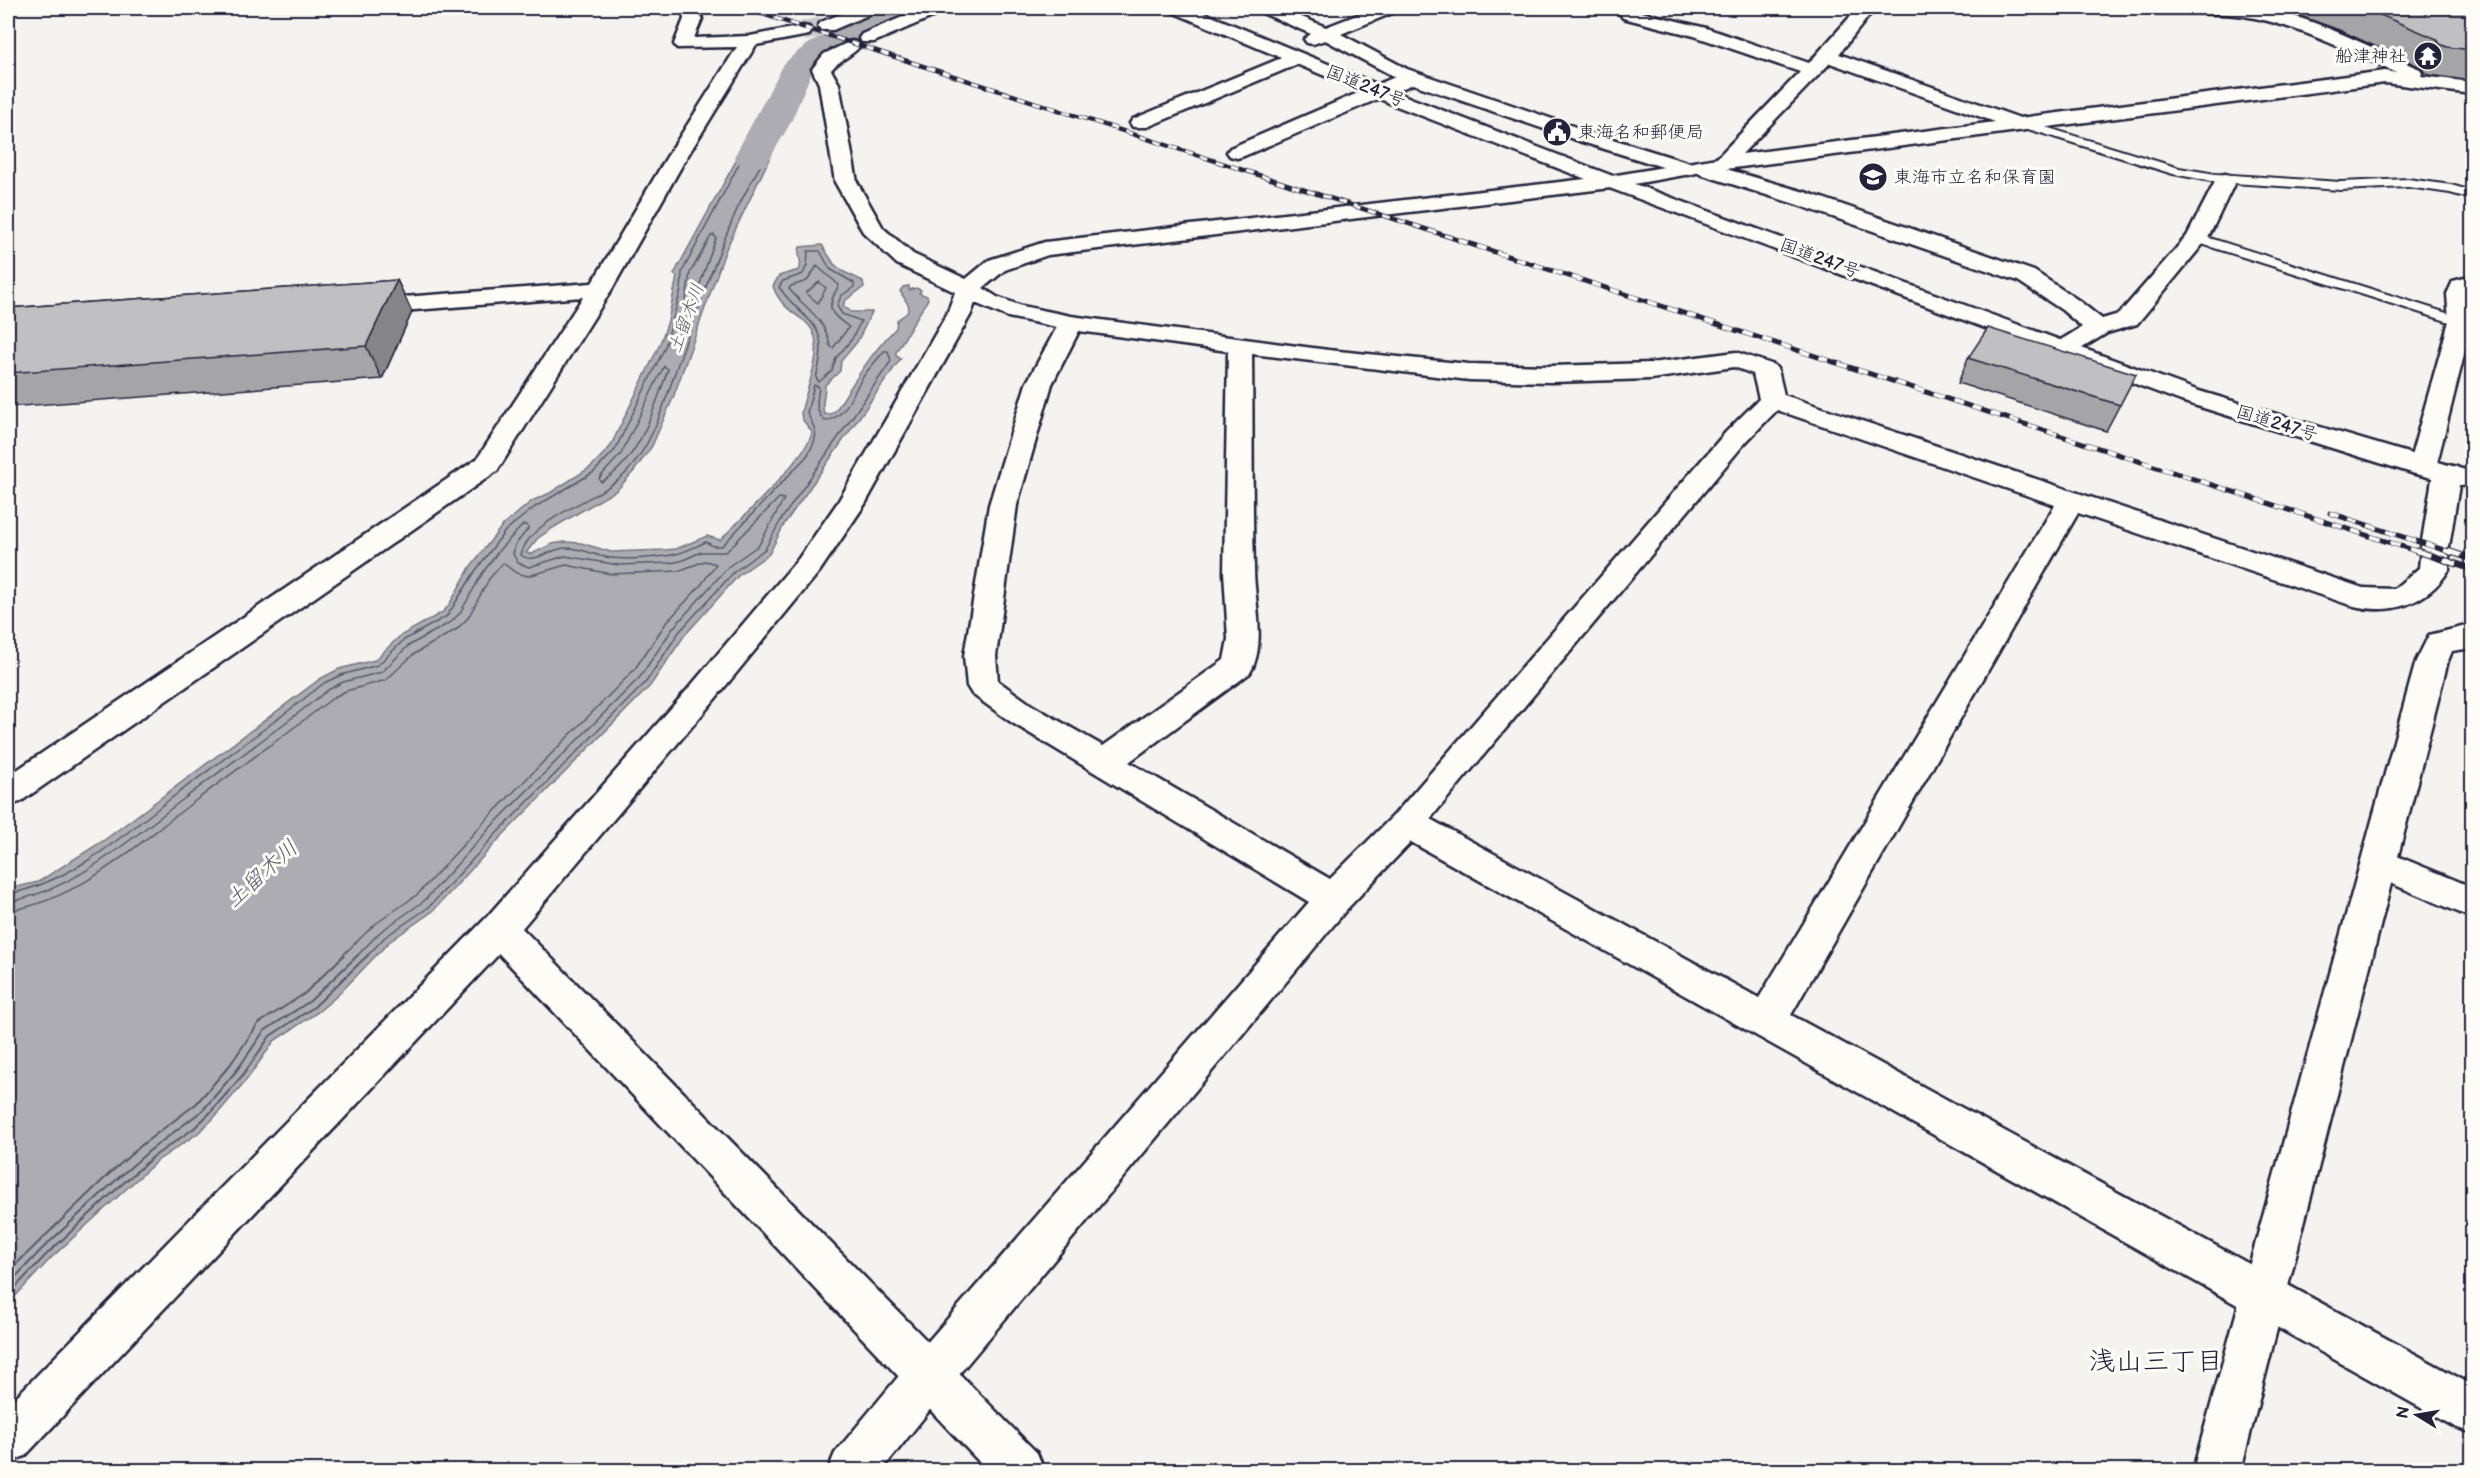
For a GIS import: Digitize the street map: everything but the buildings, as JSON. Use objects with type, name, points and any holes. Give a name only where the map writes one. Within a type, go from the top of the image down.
[{"type":"main road","points":[[690,8],[693,19],[683,44],[750,41],[803,31]]},
{"type":"main road","points":[[938,8],[860,42],[831,58],[821,69],[829,84],[846,182],[874,232],[905,259],[989,302],[1016,312],[1071,323],[1328,357],[1469,372],[1551,374],[1652,371],[1736,359],[1765,370],[1772,400]]},
{"type":"main road","name":"国道247号","points":[[1178,8],[1379,92],[1611,182],[2190,396],[2447,474]]},
{"type":"main road","points":[[1266,8],[1327,33],[1400,73],[1586,137],[1800,198],[2026,276],[2070,305],[2098,328]]},
{"type":"main road","points":[[1140,123],[1289,55],[1327,33],[1389,8]]},
{"type":"main road","points":[[1723,163],[1827,56],[1867,8]]},
{"type":"main road","points":[[2156,8],[2241,10],[2266,16],[2338,41],[2472,99]]},
{"type":"main road","points":[[827,26],[874,9]]},
{"type":"main road","points":[[1629,14],[1700,32],[1812,70]]},
{"type":"main road","points":[[8,793],[487,465],[600,289],[675,160],[750,41]]},
{"type":"main road","points":[[1827,56],[2019,123]]},
{"type":"main road","points":[[1237,152],[1412,77]]},
{"type":"main road","points":[[8,1439],[499,929],[809,565],[851,504],[958,314],[968,290],[997,265],[1045,249],[1611,182],[1723,163],[2385,77],[2433,81],[2472,88]]},
{"type":"main road","points":[[2065,348],[2098,328],[2128,319],[2197,238],[2225,180]]},
{"type":"main road","points":[[1772,400],[2361,598],[2398,600],[2416,589],[2434,570],[2435,547],[2447,474],[2466,323],[2459,294],[2462,286],[2472,283]]},
{"type":"main road","points":[[339,308],[600,289]]},
{"type":"main road","points":[[1071,323],[1040,384],[1003,505],[980,656],[983,686],[1022,714],[1334,899]]},
{"type":"main road","points":[[1105,762],[1239,665],[1244,639],[1239,572],[1240,344]]},
{"type":"main road","points":[[852,1470],[928,1376],[1334,899],[1407,823],[1727,447],[1772,400]]},
{"type":"main road","points":[[1766,1022],[2071,501]]},
{"type":"main road","points":[[2217,1470],[2432,661],[2440,643],[2466,637],[2472,638]]},
{"type":"main road","points":[[1407,823],[2472,1410]]},
{"type":"main road","points":[[2379,863],[2472,903]]},
{"type":"main road","points":[[499,929],[1020,1470]]},
{"type":"lane","points":[[1610,8],[1629,14]]},
{"type":"lane","points":[[2019,123],[2177,171],[2225,180],[2341,186],[2408,183],[2451,189],[2472,195]]},
{"type":"lane","points":[[2197,238],[2466,323]]},
{"type":"water","points":[[774,84],[805,84],[726,249],[673,398],[652,446],[617,490],[551,529],[537,539],[526,553],[532,554],[552,544],[565,542],[581,543],[611,552],[676,549],[707,536],[720,540],[787,471],[808,442],[812,432],[801,414],[816,352],[811,329],[785,306],[773,286],[779,276],[799,270],[800,247],[822,245],[834,264],[844,272],[863,281],[864,287],[846,300],[843,305],[851,312],[872,312],[857,342],[841,361],[840,371],[825,385],[824,414],[831,414],[836,410],[871,357],[896,328],[897,320],[907,313],[909,306],[900,291],[903,287],[909,286],[909,290],[916,288],[921,290],[919,293],[927,296],[928,299],[896,352],[896,356],[901,358],[785,523],[769,554],[739,575],[684,636],[650,686],[500,838],[433,911],[389,942],[339,994],[318,1012],[274,1041],[248,1078],[213,1119],[197,1134],[157,1161],[51,1258],[8,1304],[8,889],[38,882],[103,841],[320,679],[339,669],[375,660],[400,636],[443,612],[471,566],[502,526],[532,501],[550,493],[591,467],[610,447],[660,344],[668,321],[677,277],[674,274],[738,157]]},
{"type":"waterway","name":"土留木川","points":[[753,157],[776,115],[794,74],[805,61],[850,34],[913,8]]},
{"type":"tunnel","points":[[803,31],[827,26]]},
{"type":"railway","points":[[744,8],[1462,241]]},
{"type":"railway","points":[[1458,240],[2422,553]]},
{"type":"railway","points":[[2330,513],[2453,553]]},
{"type":"railway","points":[[2417,551],[2472,569]]},
{"type":"railway","points":[[2448,551],[2472,559]]},
{"type":"place","name":"船津神社","points":[[2428,56]]},
{"type":"place","name":"東海名和郵便局","points":[[1557,132]]},
{"type":"place","name":"東海市立名和保育園","points":[[1873,177]]},
{"type":"district","name":"浅山三丁目","points":[[2156,1361]]}]
